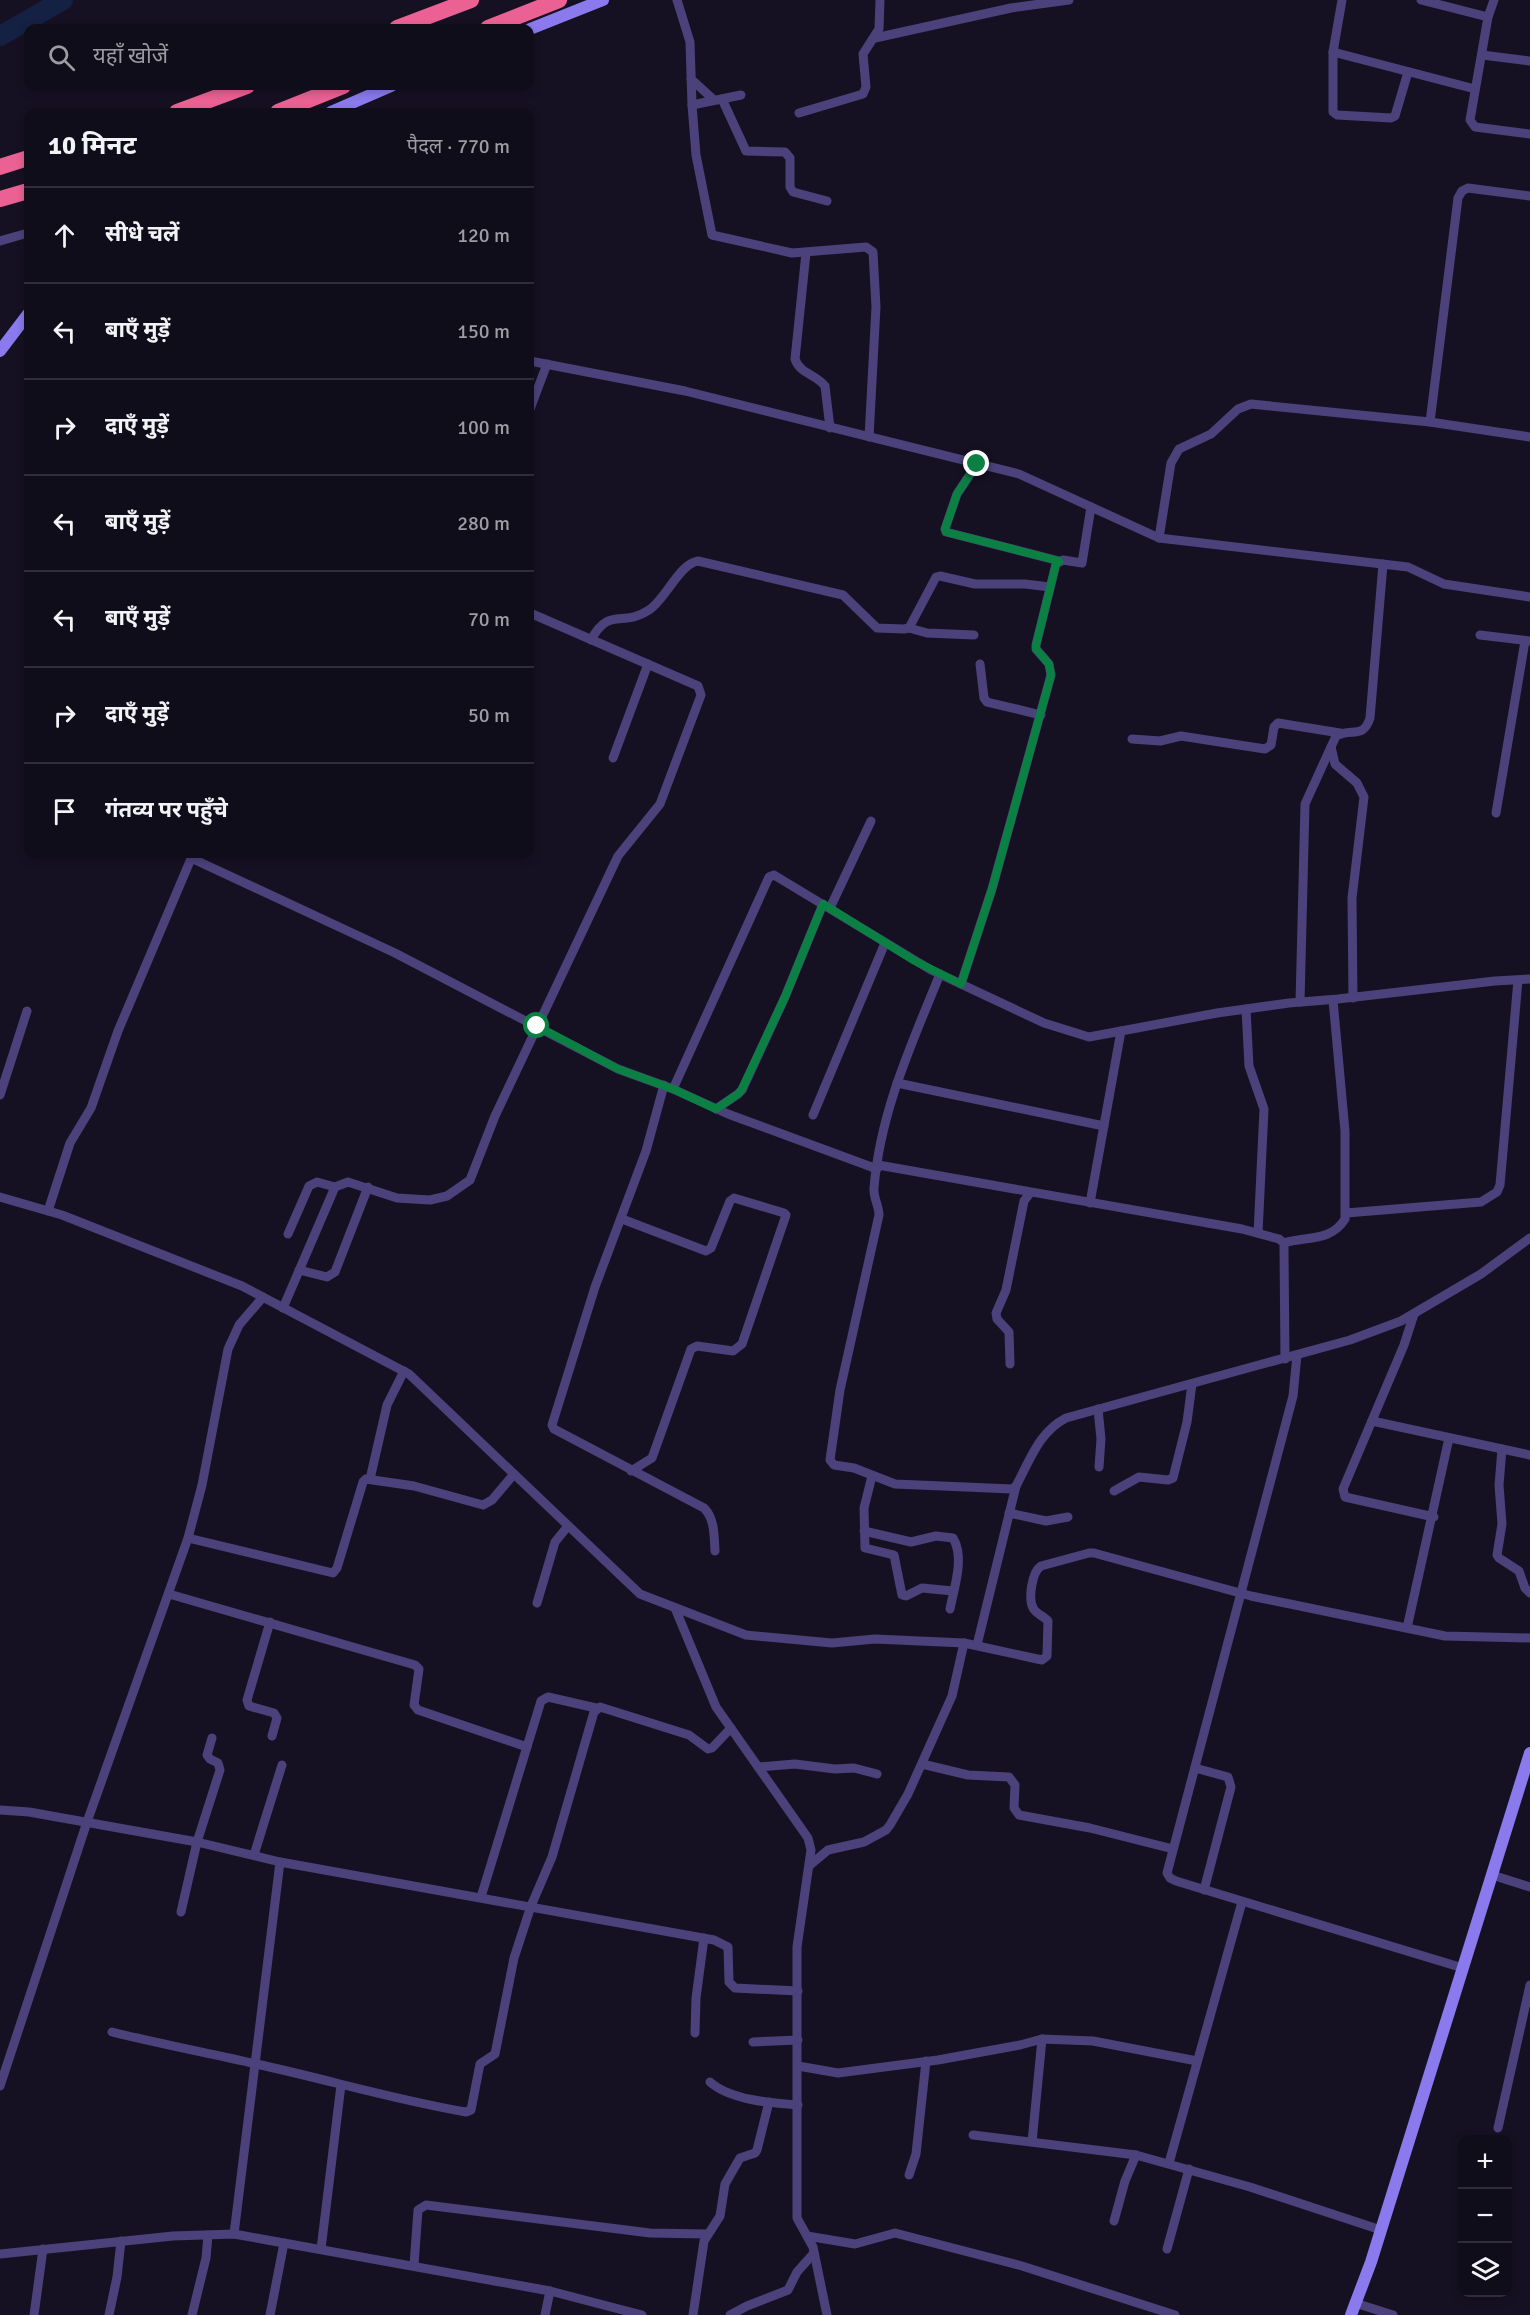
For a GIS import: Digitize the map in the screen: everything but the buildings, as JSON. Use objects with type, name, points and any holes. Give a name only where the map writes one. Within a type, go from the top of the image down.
[{"type":"highway","points":[[408,24],[471,0]]},
{"type":"highway","points":[[498,24],[559,0]]},
{"type":"highway","points":[[188,108],[236,90]]},
{"type":"highway","points":[[288,108],[333,90]]},
{"type":"highway","points":[[0,167],[24,159]]},
{"type":"highway","points":[[0,199],[24,192]]},
{"type":"street","points":[[534,27],[603,0]]},
{"type":"street","points":[[677,0],[690,42],[696,155],[712,235],[792,253],[866,247],[870,248],[875,256],[876,307],[869,437]]},
{"type":"street","points":[[799,113],[863,94],[866,87],[863,54],[875,38],[880,25],[879,0]]},
{"type":"street","points":[[875,38],[1011,8],[1069,0]]},
{"type":"street","points":[[1342,0],[1333,52],[1331,107],[1333,112],[1337,115],[1390,118],[1395,116],[1408,72]]},
{"type":"street","points":[[1421,0],[1488,18]]},
{"type":"street","points":[[1494,0],[1488,18],[1470,120],[1475,127],[1530,134]]},
{"type":"street","points":[[1333,52],[1475,89]]},
{"type":"street","points":[[1482,56],[1530,61]]},
{"type":"street","points":[[691,79],[718,100],[746,151],[789,154],[790,187],[793,192],[827,201]]},
{"type":"street","points":[[340,108],[382,90]]},
{"type":"street","points":[[692,105],[741,95]]},
{"type":"street","points":[[1430,422],[1458,198],[1462,191],[1468,188],[1530,196]]},
{"type":"street","points":[[0,241],[24,234]]},
{"type":"street","points":[[806,253],[795,359],[800,370],[825,386],[830,428]]},
{"type":"street","points":[[0,351],[24,319]]},
{"type":"street","points":[[534,362],[685,391],[1019,474],[1159,538],[1408,567],[1444,584],[1530,597]]},
{"type":"street","points":[[534,398],[547,364]]},
{"type":"street","points":[[1159,538],[1174,455],[1186,444],[1216,430],[1244,405],[1430,422],[1530,437]]},
{"type":"street","points":[[977,464],[957,494],[946,532],[1059,561],[1082,563],[1091,507]]},
{"type":"street","points":[[591,640],[598,626],[605,621],[626,620],[648,610],[688,566],[698,561],[843,595],[877,628],[909,628],[927,633],[974,635]]},
{"type":"street","points":[[961,984],[992,889],[1051,675],[1049,664],[1036,649],[1036,645],[1050,587],[1059,561]]},
{"type":"street","points":[[1132,740],[1160,741],[1181,736],[1265,749],[1271,745],[1274,727],[1278,723],[1340,733],[1363,731],[1368,726],[1370,718],[1383,564]]},
{"type":"street","points":[[909,628],[936,577],[975,584],[1025,584],[1050,587]]},
{"type":"street","points":[[288,1234],[309,1186],[317,1182],[335,1187],[348,1182],[397,1198],[430,1200],[447,1196],[470,1180],[491,1124],[618,856],[660,804],[701,695],[698,686],[534,615]]},
{"type":"street","points":[[1480,634],[1528,641],[1496,813]]},
{"type":"street","points":[[613,758],[648,664]]},
{"type":"street","points":[[980,664],[984,698],[987,702],[1041,715]]},
{"type":"street","points":[[1300,1002],[1305,804],[1336,736],[1340,733]]},
{"type":"street","points":[[1331,747],[1335,764],[1357,783],[1364,797],[1352,898],[1353,998]]},
{"type":"street","points":[[716,1109],[742,1089],[826,906],[871,821]]},
{"type":"street","points":[[48,1211],[70,1143],[90,1108],[118,1031],[191,858]]},
{"type":"street","points":[[196,858],[395,953],[618,1069],[668,1087],[716,1109],[877,1167],[1257,1233],[1279,1239],[1284,1243],[1325,1236],[1341,1225],[1346,1213],[1345,1131],[1333,1000]]},
{"type":"street","points":[[715,1551],[712,1524],[709,1513],[704,1508],[554,1429],[552,1425],[595,1287],[622,1219],[668,1087],[770,877],[774,875],[780,877],[939,974],[1044,1023],[1079,1036],[1097,1037],[1246,1009],[1300,1002],[1530,979]]},
{"type":"street","points":[[813,1115],[885,943]]},
{"type":"street","points":[[939,974],[897,1083],[884,1126],[874,1190],[879,1215],[840,1390],[830,1460],[834,1465],[854,1468],[895,1484],[1007,1490],[1016,1486]]},
{"type":"street","points":[[1346,1213],[1481,1202],[1497,1192],[1500,1185],[1518,980]]},
{"type":"street","points":[[1246,1009],[1250,1066],[1264,1109],[1257,1233]]},
{"type":"street","points":[[0,1095],[27,1011]]},
{"type":"street","points":[[1090,1203],[1121,1031]]},
{"type":"street","points":[[897,1083],[1104,1126]]},
{"type":"street","points":[[283,1308],[335,1187]]},
{"type":"street","points":[[299,1270],[327,1277],[335,1272],[368,1187]]},
{"type":"street","points":[[1010,1365],[1009,1332],[997,1318],[996,1312],[1006,1290],[1024,1200],[1030,1193]]},
{"type":"street","points":[[0,1197],[48,1211],[242,1286],[404,1371],[640,1594],[746,1635],[832,1643],[875,1639],[964,1643],[1042,1660],[1046,1659],[1048,1622],[1047,1618],[1036,1612],[1032,1605],[1032,1577],[1035,1570],[1041,1566],[1089,1552],[1241,1594],[1445,1636],[1530,1638]]},
{"type":"street","points":[[622,1219],[706,1251],[711,1248],[730,1201],[734,1198],[756,1203],[786,1215],[742,1344],[733,1351],[697,1346],[691,1349],[652,1458],[631,1471]]},
{"type":"street","points":[[977,1645],[1016,1486],[1042,1436],[1053,1425],[1066,1418],[1098,1408],[1350,1340],[1414,1314],[1481,1274],[1530,1238]]},
{"type":"street","points":[[1284,1243],[1285,1359]]},
{"type":"street","points":[[0,2086],[87,1822],[188,1538],[202,1485],[228,1349],[239,1325],[263,1297]]},
{"type":"street","points":[[1414,1314],[1404,1345],[1343,1494],[1345,1497],[1434,1517]]},
{"type":"street","points":[[1297,1355],[1293,1396],[1167,1873],[1170,1878],[1204,1890],[1463,1968]]},
{"type":"street","points":[[370,1479],[387,1405],[404,1371]]},
{"type":"street","points":[[1114,1491],[1139,1477],[1168,1480],[1173,1478],[1192,1384]]},
{"type":"street","points":[[1098,1408],[1101,1439],[1099,1467]]},
{"type":"street","points":[[1372,1421],[1530,1455]]},
{"type":"street","points":[[1407,1628],[1434,1517],[1449,1438]]},
{"type":"street","points":[[1502,1449],[1498,1485],[1502,1524],[1497,1555],[1519,1571],[1525,1588],[1530,1593]]},
{"type":"street","points":[[188,1538],[333,1573],[337,1568],[363,1482],[370,1479],[414,1486],[483,1505],[492,1500],[514,1474]]},
{"type":"street","points":[[872,1476],[864,1508],[865,1548],[868,1551],[890,1553],[896,1558],[902,1595],[906,1596],[922,1588],[953,1591]]},
{"type":"street","points":[[1009,1513],[1046,1521],[1068,1517]]},
{"type":"street","points":[[537,1603],[555,1542],[568,1526]]},
{"type":"street","points":[[864,1531],[911,1542],[936,1536],[953,1538],[958,1556],[950,1609]]},
{"type":"street","points":[[169,1594],[415,1665],[418,1670],[414,1705],[418,1710],[527,1747]]},
{"type":"street","points":[[675,1608],[716,1707],[808,1838],[812,1850],[797,1947],[797,2218],[814,2253],[826,2315]]},
{"type":"street","points":[[270,1622],[247,1700],[249,1706],[276,1715],[272,1736]]},
{"type":"street","points":[[810,1865],[828,1850],[864,1842],[886,1830],[908,1794],[952,1696],[964,1643]]},
{"type":"street","points":[[481,1897],[538,1706],[544,1698],[600,1707],[689,1735],[708,1749],[712,1748],[731,1728]]},
{"type":"street","points":[[112,2032],[256,2064],[413,2103],[466,2112],[471,2110],[480,2064],[495,2054],[510,1973],[531,1906],[552,1857],[596,1708]]},
{"type":"street","points":[[181,1912],[197,1842],[220,1770],[218,1763],[207,1755],[212,1738]]},
{"type":"street","points":[[1393,2315],[1353,2309],[1381,2230],[1530,1753]]},
{"type":"street","points":[[758,1767],[795,1764],[834,1769],[854,1768],[877,1774]]},
{"type":"street","points":[[922,1764],[968,1775],[1009,1777],[1015,1785],[1014,1808],[1019,1815],[1090,1828],[1173,1849]]},
{"type":"street","points":[[254,1855],[282,1765]]},
{"type":"street","points":[[1196,1768],[1228,1777],[1231,1787],[1204,1890]]},
{"type":"street","points":[[0,1810],[29,1812],[197,1842],[280,1862],[714,1940],[728,1947],[729,1982],[735,1988],[798,1991]]},
{"type":"street","points":[[234,2234],[280,1862]]},
{"type":"street","points":[[1492,1875],[1530,1887]]},
{"type":"street","points":[[1169,2163],[1242,1902]]},
{"type":"street","points":[[695,2033],[696,1998],[704,1938]]},
{"type":"street","points":[[1498,2128],[1530,1985]]},
{"type":"street","points":[[798,2066],[838,2073],[926,2061],[1042,2039],[1093,2041],[1197,2061]]},
{"type":"street","points":[[1032,2142],[1042,2039]]},
{"type":"street","points":[[753,2042],[798,2040]]},
{"type":"street","points":[[909,2175],[916,2154],[926,2061]]},
{"type":"street","points":[[710,2082],[723,2092],[769,2102],[798,2105]]},
{"type":"street","points":[[321,2249],[341,2085]]},
{"type":"street","points":[[693,2315],[707,2234],[722,2212],[724,2188],[740,2158],[755,2153],[757,2150],[769,2102]]},
{"type":"street","points":[[974,2135],[1136,2155],[1189,2169],[1381,2230]]},
{"type":"street","points":[[1114,2221],[1125,2181],[1136,2155]]},
{"type":"street","points":[[1167,2249],[1189,2169]]},
{"type":"street","points":[[414,2265],[418,2210],[426,2205],[650,2233],[707,2234]]},
{"type":"street","points":[[807,2236],[855,2244],[895,2233],[1022,2266],[1175,2315]]},
{"type":"street","points":[[0,2254],[173,2236],[234,2234],[550,2291],[642,2315]]},
{"type":"street","points":[[192,2315],[206,2258],[208,2235]]},
{"type":"street","points":[[109,2315],[117,2277],[121,2241]]},
{"type":"street","points":[[270,2315],[284,2243]]},
{"type":"street","points":[[34,2315],[43,2249]]},
{"type":"street","points":[[730,2315],[788,2290],[797,2272],[814,2253]]},
{"type":"street","points":[[545,2315],[550,2291]]},
{"type":"waterway","points":[[0,36],[63,0]]},
{"type":"route","points":[[537,1026],[607,1064],[673,1089],[716,1109],[742,1089],[785,997],[799,957],[823,904],[915,961],[961,984],[992,889],[1051,675],[1049,664],[1036,649],[1036,645],[1056,564],[1059,561],[946,532],[957,494],[977,464]]}]
